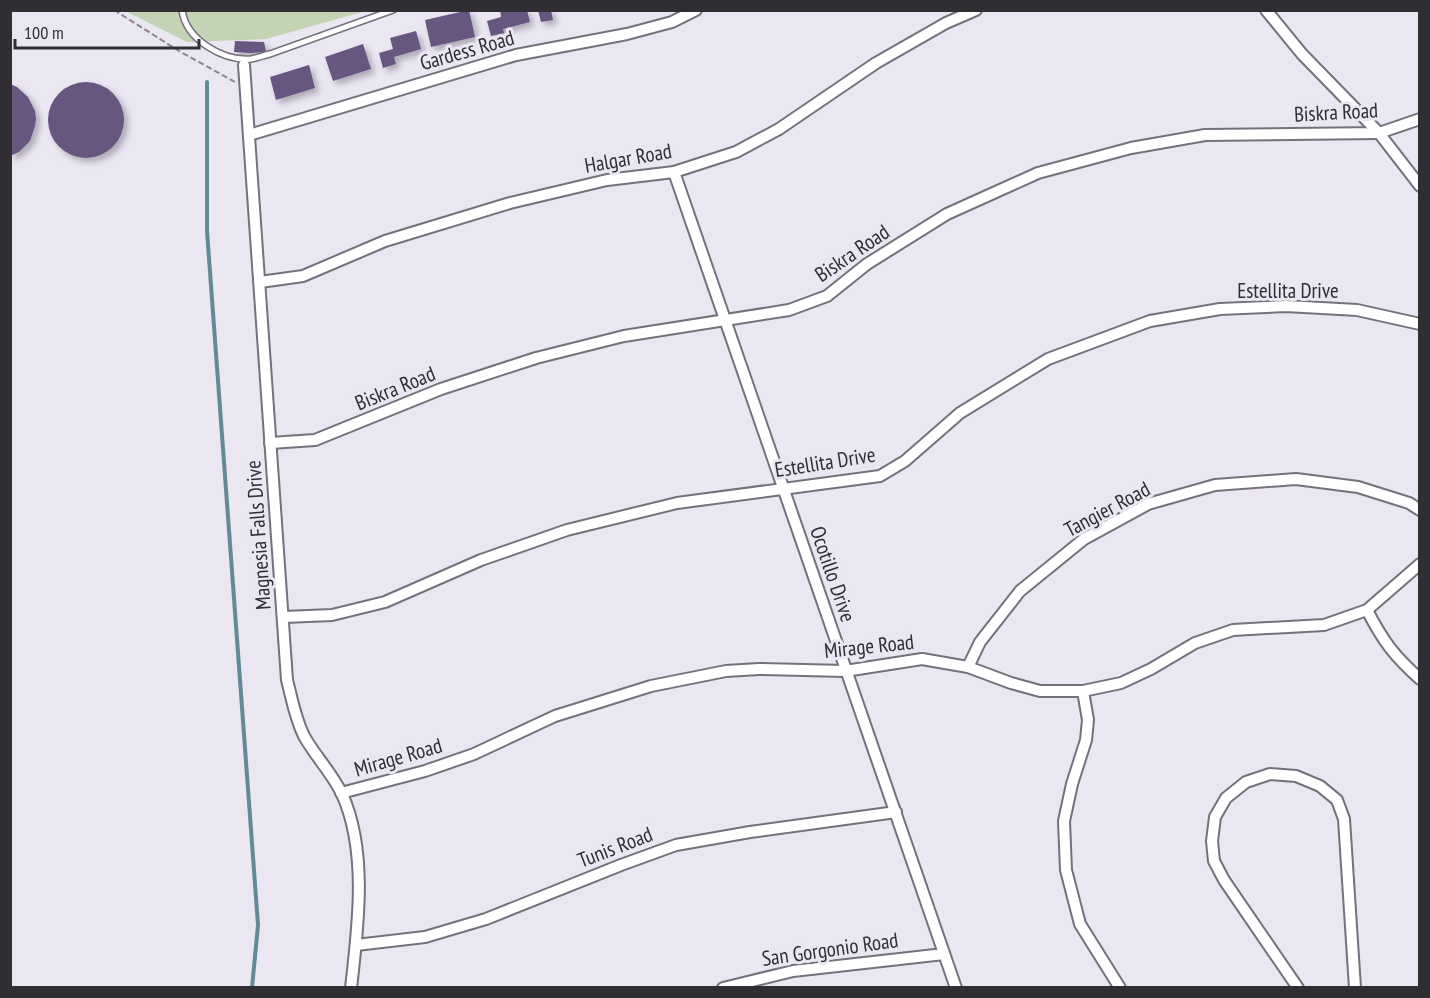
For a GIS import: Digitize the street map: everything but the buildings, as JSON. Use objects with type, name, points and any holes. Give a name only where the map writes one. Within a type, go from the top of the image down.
[{"type":"street","name":"Gardess Road","points":[[249,135],[516,55],[627,34],[672,22],[696,10]]},
{"type":"street","name":"Halgar Road","points":[[260,282],[303,276],[385,241],[510,203],[607,180],[674,172],[736,152],[779,129],[876,63],[946,23],[976,10]]},
{"type":"street","points":[[1266,10],[1302,54],[1379,133],[1419,186]]},
{"type":"street","name":"Magnesia Falls Drive","points":[[244,65],[287,680],[295,714],[305,738],[341,793],[351,820],[357,849],[358,902],[351,987]]},
{"type":"street","name":"Biskra Road","points":[[270,443],[315,440],[441,389],[536,358],[624,336],[789,310],[827,296],[867,264],[947,214],[1038,173],[1131,148],[1206,135],[1379,133],[1419,119]]},
{"type":"street","name":"Ocotillo Drive","points":[[674,172],[956,987]]},
{"type":"street","name":"Estellita Drive","points":[[284,617],[332,615],[385,602],[481,560],[567,530],[677,503],[880,476],[905,461],[960,413],[1047,359],[1150,321],[1220,309],[1286,306],[1357,310],[1419,324]]},
{"type":"street","name":"Tangier Road","points":[[968,667],[980,642],[1020,591],[1084,539],[1148,504],[1215,485],[1296,479],[1358,487],[1409,503],[1419,510]]},
{"type":"street","name":"Mirage Road","points":[[341,793],[425,771],[474,754],[555,716],[651,686],[737,670],[845,671],[922,659],[968,667],[1040,691],[1083,691],[1121,683],[1151,669],[1195,643],[1233,630],[1324,625],[1367,610],[1419,564]]},
{"type":"street","points":[[1367,610],[1384,642],[1399,661],[1419,679]]},
{"type":"street","points":[[1083,691],[1088,720],[1086,740],[1072,784],[1064,821],[1066,870],[1080,924],[1120,987]]},
{"type":"street","points":[[1298,987],[1224,880],[1214,861],[1212,841],[1215,817],[1226,798],[1246,782],[1270,774],[1296,776],[1320,786],[1336,801],[1344,819],[1355,987]]},
{"type":"street","name":"Tunis Road","points":[[356,945],[425,937],[486,919],[676,845],[750,832],[896,812]]},
{"type":"street","name":"San Gorgonio Road","points":[[723,987],[793,971],[944,954]]},
{"type":"lane","points":[[182,10],[191,34],[207,46],[231,56],[250,59],[393,10]]},
{"type":"path","points":[[114,10],[189,57],[245,87]]},
{"type":"green space","points":[[125,11],[366,11],[266,39],[187,42]]},
{"type":"waterway","points":[[207,82],[207,231],[258,925],[252,988]]}]
